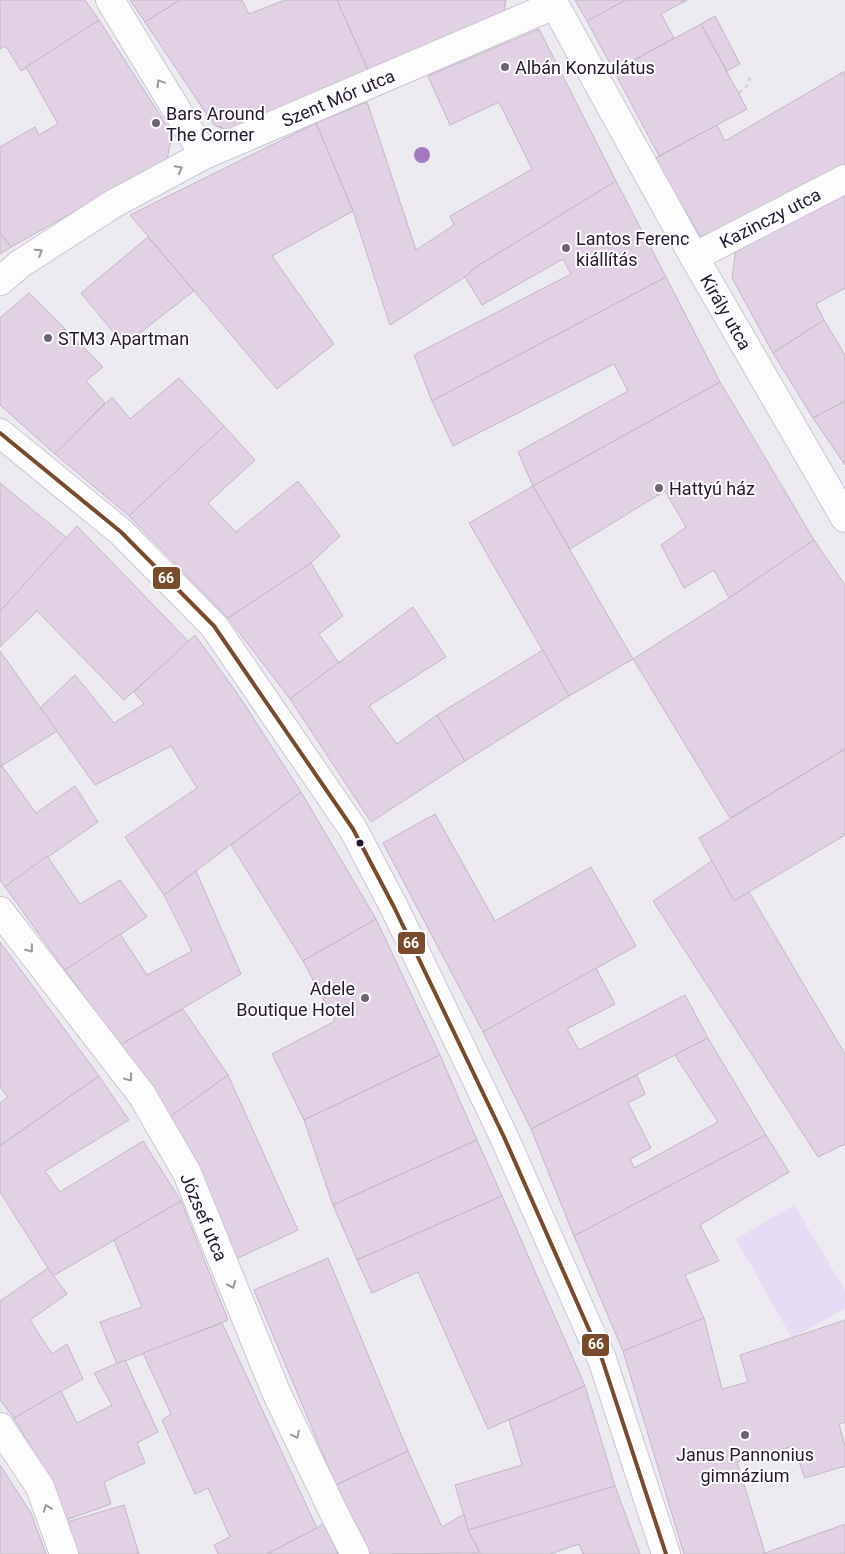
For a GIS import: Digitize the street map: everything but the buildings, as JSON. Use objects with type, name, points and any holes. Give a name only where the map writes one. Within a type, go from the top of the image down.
[{"type":"street","points":[[110,0],[204,155]]},
{"type":"street","name":"Szent Mór utca","points":[[0,281],[20,264],[113,204],[204,155],[553,2]]},
{"type":"street","name":"Király utca","points":[[553,2],[694,257],[845,518]]},
{"type":"street","name":"Kazinczy utca","points":[[694,257],[845,179]]},
{"type":"street","points":[[0,433],[121,532],[214,626],[353,829],[394,907],[504,1137],[602,1359],[666,1554]]},
{"type":"street","name":"József utca","points":[[0,911],[142,1096],[187,1173],[276,1392],[355,1554]]},
{"type":"street","points":[[0,1427],[40,1488],[64,1554]]},
{"type":"path","points":[[739,93],[747,86],[751,75]]},
{"type":"shaded area","points":[[794,1205],[845,1290],[845,1308],[792,1338],[736,1239]]},
{"type":"transit line","name":"66","points":[[0,433],[121,532],[214,626],[353,829],[394,907],[504,1137],[602,1359],[666,1554]]},
{"type":"place","name":"Albán Konzulátus","points":[[505,67]]},
{"type":"place","name":"Bars Around The Corner","points":[[156,123]]},
{"type":"place","name":"Lantos Ferenc kiállítás","points":[[566,248]]},
{"type":"place","name":"STM3 Apartman","points":[[48,338]]},
{"type":"place","name":"Hattyú ház","points":[[659,488]]},
{"type":"place","name":"Adele Boutique Hotel","points":[[365,998]]},
{"type":"place","name":"Janus Pannonius gimnázium","points":[[745,1435]]}]
